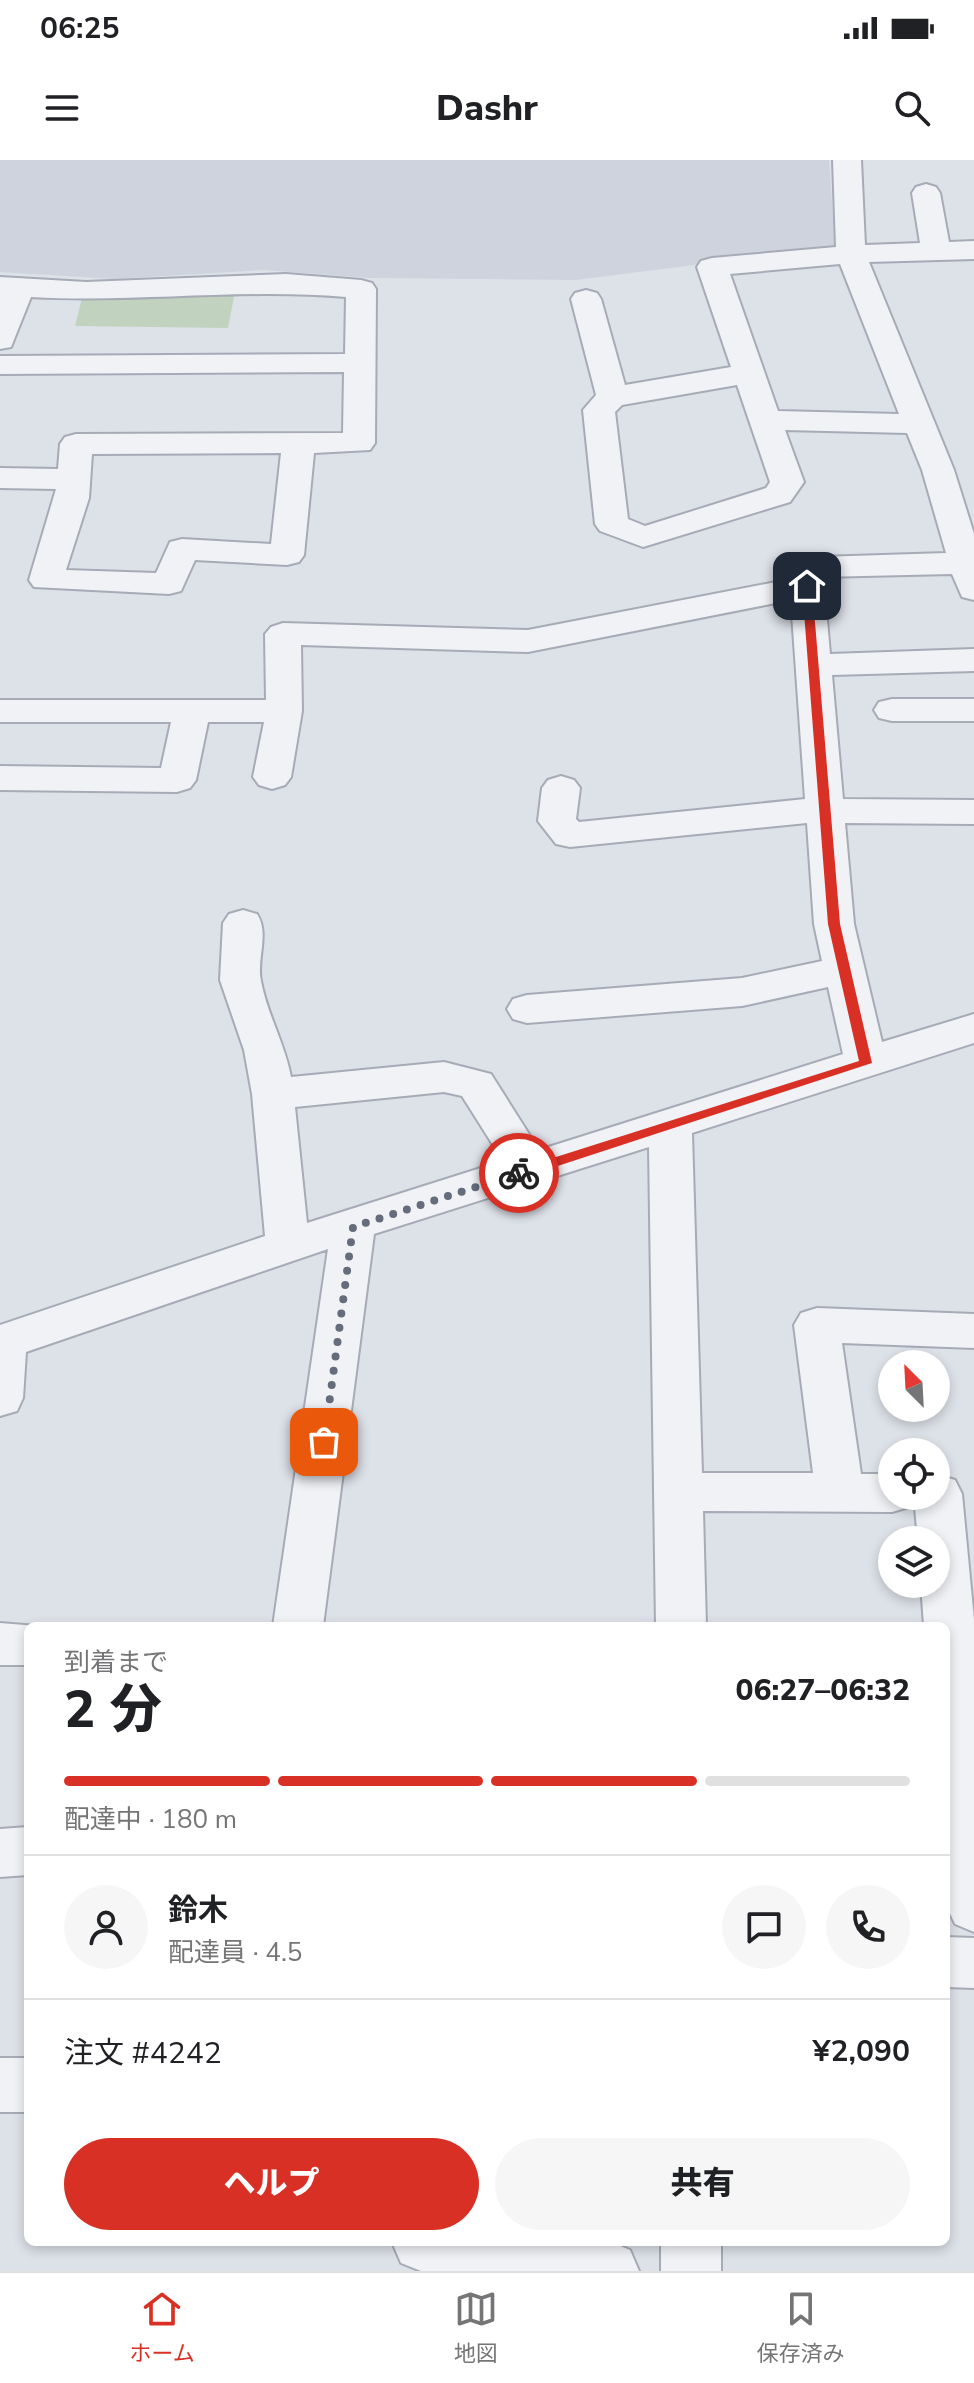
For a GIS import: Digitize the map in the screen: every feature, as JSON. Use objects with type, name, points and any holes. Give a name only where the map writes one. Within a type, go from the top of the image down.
[{"type":"street","points":[[819,567],[969,577],[938,470],[851,254],[847,160]]},
{"type":"street","points":[[926,193],[936,252]]},
{"type":"street","points":[[748,374],[612,397],[599,410],[612,524],[643,537],[778,495],[787,482],[712,267],[851,254],[974,250]]},
{"type":"street","points":[[0,340],[10,287],[86,291],[286,283],[361,289],[359,443],[76,444],[72,498],[46,580],[169,584],[182,549],[287,555],[298,445]]},
{"type":"street","points":[[586,299],[612,397]]},
{"type":"street","points":[[0,365],[360,363]]},
{"type":"street","points":[[766,420],[920,424]]},
{"type":"street","points":[[0,478],[73,479]]},
{"type":"street","points":[[272,777],[284,711],[283,634],[528,641],[807,586],[834,924],[866,1063]]},
{"type":"street","points":[[812,665],[974,660]]},
{"type":"street","points":[[892,710],[974,710]]},
{"type":"street","points":[[0,711],[284,711]]},
{"type":"street","points":[[0,778],[177,780],[192,711]]},
{"type":"street","points":[[561,788],[557,821],[570,835],[795,811],[974,812]]},
{"type":"street","points":[[243,923],[240,980],[265,1050],[273,1094],[283,1215],[289,1245]]},
{"type":"street","points":[[527,1009],[742,992],[844,970]]},
{"type":"street","points":[[0,1398],[2,1342],[289,1245],[974,1028]]},
{"type":"street","points":[[273,1094],[444,1077],[476,1084],[530,1170]]},
{"type":"street","points":[[670,1125],[681,1622]]},
{"type":"street","points":[[299,1622],[353,1227]]},
{"type":"street","points":[[839,1492],[817,1325],[974,1331]]},
{"type":"street","points":[[678,1492],[878,1493]]},
{"type":"street","points":[[937,1510],[966,1719],[974,1907]]},
{"type":"street","points":[[0,1644],[24,1644]]},
{"type":"street","points":[[0,1853],[24,1851]]},
{"type":"street","points":[[950,1962],[974,1963]]},
{"type":"street","points":[[0,2085],[24,2085]]},
{"type":"street","points":[[448,2246],[609,2271]]},
{"type":"street","points":[[691,2246],[691,2271]]},
{"type":"shaded area","points":[[0,160],[829,160],[835,247],[576,280],[370,278],[264,270],[115,279],[0,272]]},
{"type":"green space","points":[[235,291],[228,328],[75,326],[82,298]]},
{"type":"way so far","points":[[324,1442],[353,1227],[519,1173]]},
{"type":"route","points":[[519,1173],[866,1063],[834,924],[807,586]]}]
